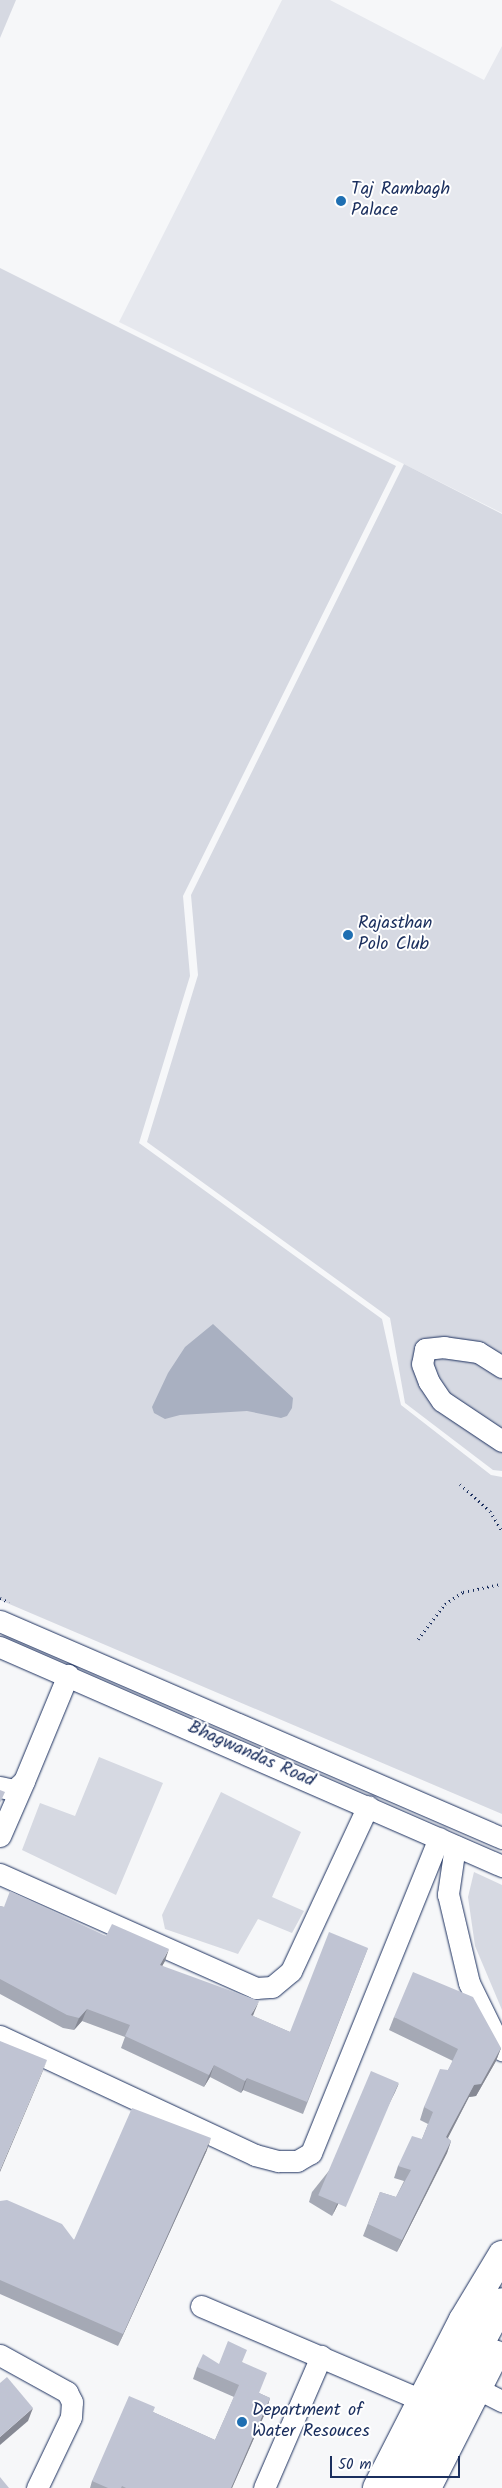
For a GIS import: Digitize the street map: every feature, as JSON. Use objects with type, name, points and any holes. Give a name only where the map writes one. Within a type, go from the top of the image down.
[{"type":"main road","points":[[377,2488],[421,2400],[502,2255]]},
{"type":"main road","points":[[404,2488],[502,2302]]},
{"type":"main road","points":[[427,2488],[502,2339]]},
{"type":"street","points":[[502,1367],[478,1352],[444,1347],[425,1348],[422,1364],[428,1382],[442,1402],[502,1441]]},
{"type":"street","name":"Bhagwandas Road","points":[[0,1621],[502,1838]]},
{"type":"street","name":"Bhagwandas Road","points":[[0,1647],[68,1675],[502,1866]]},
{"type":"street","points":[[0,1836],[68,1675]]},
{"type":"street","points":[[0,1787],[14,1790],[24,1781]]},
{"type":"street","points":[[0,1874],[256,1988],[272,1987],[291,1971],[368,1806]]},
{"type":"street","points":[[0,2036],[255,2155],[278,2161],[298,2161],[311,2153],[447,1842]]},
{"type":"street","points":[[447,1842],[448,1894],[469,1983],[502,2050]]},
{"type":"street","points":[[201,2306],[421,2400]]},
{"type":"street","points":[[0,2355],[67,2392],[72,2402],[71,2417],[37,2488]]},
{"type":"street","points":[[264,2488],[321,2356]]},
{"type":"street","points":[[478,2389],[502,2401]]},
{"type":"path","points":[[460,1484],[490,1511],[502,1530]]},
{"type":"path","points":[[418,1639],[445,1604],[463,1592],[502,1584]]},
{"type":"shaded area","points":[[0,0],[16,0],[0,38]]},
{"type":"shaded area","name":"Taj Rambagh Palace","points":[[282,0],[330,0],[484,80],[502,46],[502,513],[119,322]]},
{"type":"shaded area","points":[[0,268],[396,466],[183,896],[190,976],[139,1143],[382,1319],[401,1405],[491,1475],[502,1477],[502,1814],[0,1600]]},
{"type":"shaded area","name":"Rajasthan Polo Club","points":[[404,464],[502,514],[502,1471],[493,1470],[405,1403],[390,1318],[147,1142],[198,975],[191,895]]},
{"type":"shaded area","points":[[99,1757],[163,1783],[116,1895],[22,1850],[40,1803],[75,1816]]},
{"type":"shaded area","points":[[221,1792],[301,1832],[272,1897],[304,1911],[292,1933],[258,1919],[238,1954],[165,1929],[162,1915]]},
{"type":"shaded area","points":[[474,1872],[502,1885],[502,2010],[475,1946],[468,1897]]},
{"type":"water","points":[[213,1324],[293,1398],[292,1408],[287,1416],[281,1418],[247,1411],[180,1415],[165,1419],[154,1413],[152,1407],[168,1373],[185,1347]]},
{"type":"building","points":[[0,1790],[5,1792],[0,1803]]},
{"type":"building","points":[[10,1891],[106,1936],[112,1924],[169,1949],[160,1965],[259,2001],[251,2015],[290,2032],[329,1932],[368,1948],[307,2102],[247,2078],[245,2081],[214,2065],[209,2075],[125,2036],[130,2025],[87,2009],[79,2018],[67,2015],[0,1979],[0,1906],[4,1907]]},
{"type":"building","points":[[413,1972],[473,1997],[501,2048],[481,2084],[474,2085],[446,2137],[451,2141],[402,2240],[368,2224],[380,2192],[396,2197],[411,2170],[398,2166],[412,2136],[422,2139],[433,2112],[424,2107],[440,2069],[448,2070],[458,2049],[394,2017]]},
{"type":"building","points":[[0,2041],[47,2060],[0,2170]]},
{"type":"building","points":[[371,2071],[399,2083],[346,2207],[318,2195]]},
{"type":"building","points":[[132,2108],[211,2138],[123,2334],[0,2280],[0,2201],[7,2200],[62,2224],[74,2240]]},
{"type":"building","name":"Department of Water Resouces","points":[[228,2341],[247,2350],[242,2362],[267,2373],[259,2393],[270,2398],[231,2488],[126,2488],[122,2486],[121,2488],[108,2488],[92,2481],[129,2396],[155,2407],[153,2412],[215,2440],[239,2385],[197,2367],[203,2354],[219,2364]]},
{"type":"building","points":[[7,2377],[33,2408],[0,2437],[0,2383]]},
{"type":"building","points":[[0,2477],[9,2488],[0,2488]]},
{"type":"place","name":"Taj Rambagh Palace","points":[[341,201]]},
{"type":"place","name":"Rajasthan Polo Club","points":[[348,935]]},
{"type":"place","name":"Department of Water Resouces","points":[[242,2422]]}]
